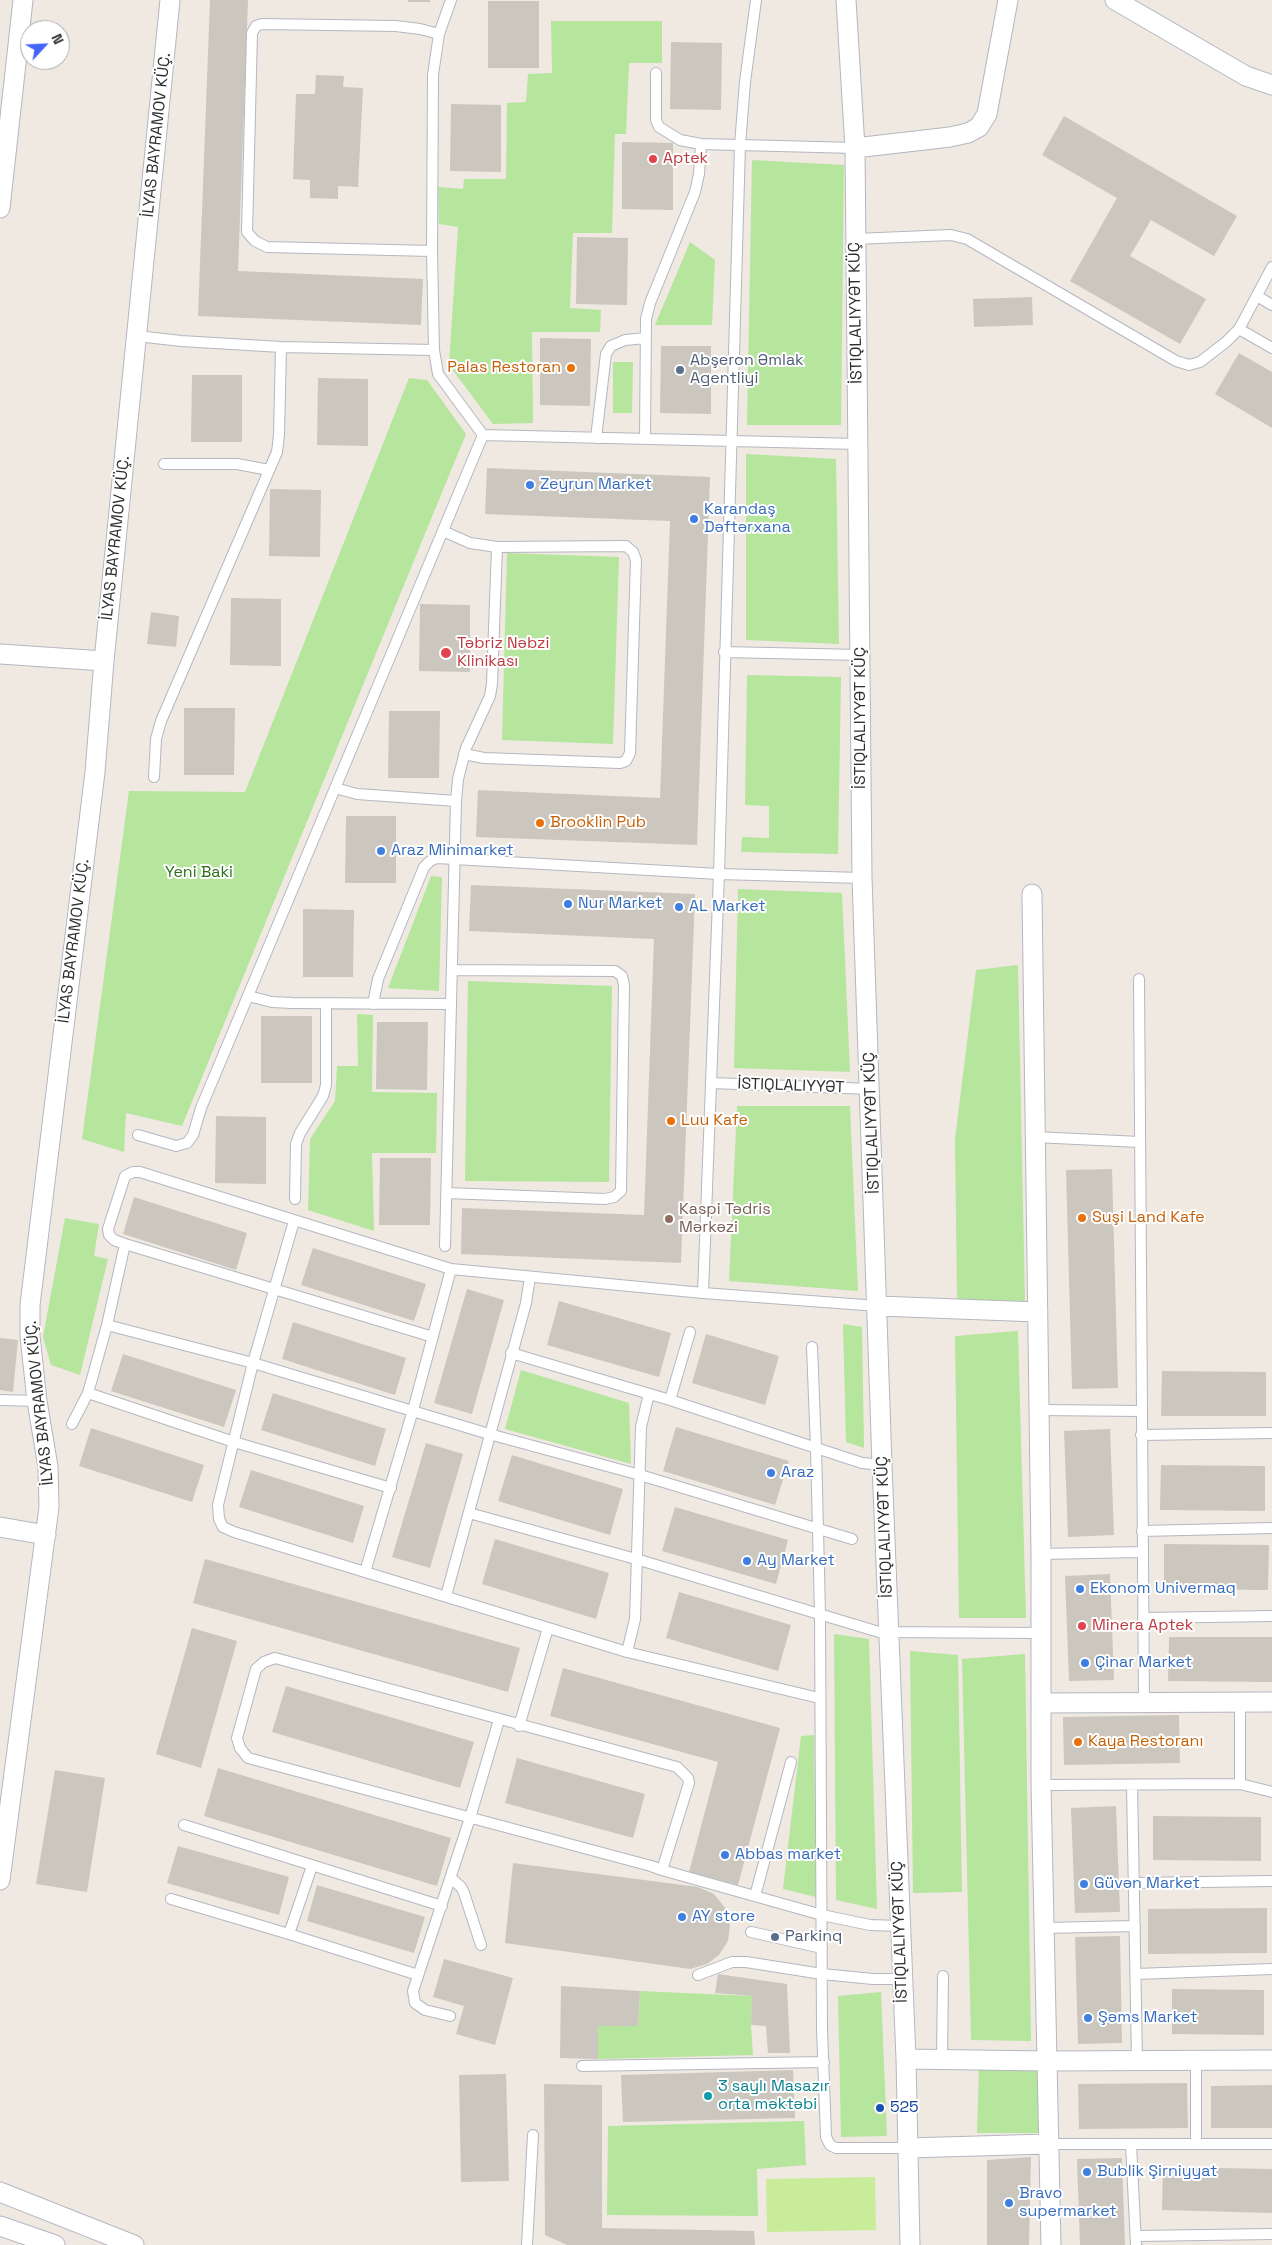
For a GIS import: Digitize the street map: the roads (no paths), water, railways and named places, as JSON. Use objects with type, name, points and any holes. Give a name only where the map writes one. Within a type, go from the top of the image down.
[{"type":"street","points":[[0,208],[23,0]]},
{"type":"street","name":"İLYAS BAYRAMOV KÜÇ.","points":[[0,1880],[46,1535],[50,1489],[37,1401],[30,1336],[30,1305],[95,772],[104,661],[170,0]]},
{"type":"street","name":"İSTIQLALIYYƏT KÜÇ","points":[[846,0],[855,148],[862,878],[882,1465],[906,2059],[910,2245]]},
{"type":"street","points":[[855,148],[968,134],[979,127],[987,114],[1008,0]]},
{"type":"street","points":[[1115,0],[1246,76],[1272,85]]},
{"type":"street","points":[[0,654],[104,661]]},
{"type":"street","points":[[1032,894],[1041,1554],[1041,1785],[1051,2245]]},
{"type":"street","points":[[878,1306],[1038,1312]]},
{"type":"street","points":[[0,1527],[46,1535]]},
{"type":"street","points":[[1042,1703],[1144,1702],[1240,1704],[1272,1702]]},
{"type":"street","points":[[906,2059],[1046,2061],[1272,2060]]},
{"type":"street","points":[[907,2148],[1048,2144]]},
{"type":"street","points":[[0,2192],[134,2245]]},
{"type":"street","points":[[0,2226],[55,2245]]},
{"type":"lane","points":[[451,0],[439,34],[433,75],[432,252],[434,350],[438,374],[483,435]]},
{"type":"lane","points":[[703,1293],[719,874],[740,144],[744,91],[756,0]]},
{"type":"lane","points":[[432,252],[267,247],[255,241],[247,232],[252,33],[256,26],[262,24],[396,26],[439,34]]},
{"type":"lane","points":[[656,73],[656,120],[659,127],[680,140],[701,144],[855,148]]},
{"type":"lane","points":[[645,439],[646,319],[650,304],[695,192],[699,174],[701,144]]},
{"type":"lane","points":[[856,239],[952,235],[967,238],[1176,361],[1189,365],[1200,362],[1226,342],[1239,329],[1272,268]]},
{"type":"lane","points":[[1257,296],[1272,304]]},
{"type":"lane","points":[[1239,329],[1272,348]]},
{"type":"lane","points":[[137,336],[281,348],[434,350]]},
{"type":"lane","points":[[596,438],[606,354],[611,346],[625,340],[646,338]]},
{"type":"lane","points":[[154,776],[156,739],[161,721],[277,452],[281,348]]},
{"type":"lane","points":[[483,435],[858,444]]},
{"type":"lane","points":[[138,1135],[176,1146],[187,1143],[193,1134],[201,1108],[483,435]]},
{"type":"lane","points":[[164,464],[237,464],[269,470]]},
{"type":"lane","points":[[443,531],[470,543],[497,547],[626,546],[633,552],[636,560],[630,753],[626,761],[620,763],[484,758],[464,754]]},
{"type":"lane","points":[[445,1246],[456,801],[458,779],[464,754],[490,696],[492,684],[497,547]]},
{"type":"lane","points":[[724,652],[860,655]]},
{"type":"lane","points":[[335,788],[357,794],[456,801]]},
{"type":"lane","points":[[372,1004],[378,979],[424,867],[430,861],[438,858],[719,874],[862,878]]},
{"type":"lane","points":[[446,1193],[605,1199],[614,1197],[621,1191],[624,985],[622,976],[614,971],[452,970]]},
{"type":"lane","points":[[1139,979],[1144,1702]]},
{"type":"lane","points":[[248,996],[272,1002],[451,1004]]},
{"type":"lane","points":[[295,1199],[296,1144],[300,1132],[323,1096],[326,1086],[326,1004]]},
{"type":"lane","name":"İSTIQLALIYYƏT","points":[[711,1083],[870,1089]]},
{"type":"lane","points":[[1034,1137],[1140,1142]]},
{"type":"lane","points":[[433,1337],[114,1240],[109,1235],[108,1229],[125,1176],[133,1172],[140,1172],[451,1269],[703,1293],[878,1306]]},
{"type":"lane","points":[[294,1221],[252,1363],[218,1505],[219,1519],[223,1526],[234,1532],[627,1652],[819,1698]]},
{"type":"lane","points":[[72,1424],[88,1393],[108,1325],[125,1244]]},
{"type":"lane","points":[[365,1572],[391,1488],[451,1269]]},
{"type":"lane","points":[[446,1596],[526,1303],[530,1277]]},
{"type":"lane","points":[[108,1325],[252,1363],[489,1434],[640,1475],[852,1539]]},
{"type":"lane","points":[[670,1400],[690,1332]]},
{"type":"lane","points":[[812,1347],[820,1613],[822,1974],[826,2136],[830,2145],[836,2148],[907,2148]]},
{"type":"lane","points":[[511,1353],[670,1400],[862,1463],[882,1465]]},
{"type":"lane","points":[[88,1393],[234,1442],[391,1488]]},
{"type":"lane","points":[[627,1652],[635,1619],[641,1427],[649,1394]]},
{"type":"lane","points":[[0,1400],[37,1401]]},
{"type":"lane","points":[[1039,1410],[1141,1411]]},
{"type":"lane","points":[[1141,1435],[1272,1432]]},
{"type":"lane","points":[[469,1512],[820,1613],[866,1629],[889,1633],[1041,1633]]},
{"type":"lane","points":[[1142,1531],[1272,1528]]},
{"type":"lane","points":[[1041,1554],[1142,1552]]},
{"type":"lane","points":[[1143,1618],[1272,1616]]},
{"type":"lane","points":[[519,1726],[548,1628]]},
{"type":"lane","points":[[662,1870],[688,1789],[688,1778],[677,1768],[275,1658],[264,1662],[256,1669],[237,1738],[240,1748],[248,1758],[822,1915],[870,1925],[900,1926]]},
{"type":"lane","points":[[1240,1704],[1240,1784]]},
{"type":"lane","points":[[450,2016],[425,2010],[415,2003],[413,1991],[451,1878],[499,1720]]},
{"type":"lane","points":[[755,1896],[791,1762]]},
{"type":"lane","points":[[1041,1785],[1240,1784],[1272,1792]]},
{"type":"lane","points":[[1132,1785],[1137,2061]]},
{"type":"lane","points":[[184,1825],[442,1906]]},
{"type":"lane","points":[[289,1934],[312,1866]]},
{"type":"lane","points":[[451,1878],[461,1887],[481,1946]]},
{"type":"lane","points":[[1134,1883],[1272,1881]]},
{"type":"lane","points":[[171,1899],[418,1975]]},
{"type":"lane","points":[[1045,1928],[1135,1926]]},
{"type":"lane","points":[[751,1932],[822,1948]]},
{"type":"lane","points":[[698,1975],[732,1962],[746,1962],[822,1974],[873,1979],[902,1979]]},
{"type":"lane","points":[[1136,1974],[1272,1969]]},
{"type":"lane","points":[[942,2059],[943,1976]]},
{"type":"lane","points":[[1196,2060],[1196,2144]]},
{"type":"lane","points":[[582,2066],[824,2062]]},
{"type":"lane","points":[[527,2245],[533,2134]]},
{"type":"lane","points":[[1048,2144],[1272,2144]]},
{"type":"lane","points":[[1131,2144],[1136,2241],[1272,2234]]},
{"type":"place","name":"Aptek","points":[[653,159]]},
{"type":"place","name":"Palas Restoran","points":[[571,368]]},
{"type":"place","name":"Abşeron Əmlak Agentliyi","points":[[680,370]]},
{"type":"place","name":"Zeyrun Market","points":[[530,485]]},
{"type":"place","name":"Karandaş Dəftərxana","points":[[694,519]]},
{"type":"place","name":"Təbriz Nəbzi Klinikası","points":[[446,653]]},
{"type":"place","name":"Brooklin Pub","points":[[540,823]]},
{"type":"place","name":"Araz Minimarket","points":[[381,851]]},
{"type":"place","name":"Nur Market","points":[[568,904]]},
{"type":"place","name":"AL Market","points":[[679,907]]},
{"type":"place","name":"Luu Kafe","points":[[671,1121]]},
{"type":"place","name":"Suşi Land Kafe","points":[[1082,1218]]},
{"type":"place","name":"Kaspi Tədris Mərkəzi","points":[[669,1219]]},
{"type":"place","name":"Araz","points":[[771,1473]]},
{"type":"place","name":"Ay Market","points":[[747,1561]]},
{"type":"place","name":"Ekonom Univermaq","points":[[1080,1589]]},
{"type":"place","name":"Minera Aptek","points":[[1082,1626]]},
{"type":"place","name":"Çinar Market","points":[[1085,1663]]},
{"type":"place","name":"Kaya Restoranı","points":[[1078,1742]]},
{"type":"place","name":"Abbas market","points":[[725,1855]]},
{"type":"place","name":"Güvən Market","points":[[1084,1884]]},
{"type":"place","name":"AY store","points":[[682,1917]]},
{"type":"place","name":"Parkinq","points":[[775,1937]]},
{"type":"place","name":"Şəms Market","points":[[1088,2018]]},
{"type":"place","name":"3 saylı Masazır orta məktəbi","points":[[708,2096]]},
{"type":"place","name":"525","points":[[880,2108]]},
{"type":"place","name":"Bublik Şirniyyat","points":[[1087,2172]]},
{"type":"place","name":"Bravo supermarket","points":[[1009,2203]]},
{"type":"park label","name":"Yeni Baki","points":[[199,873]]}]
